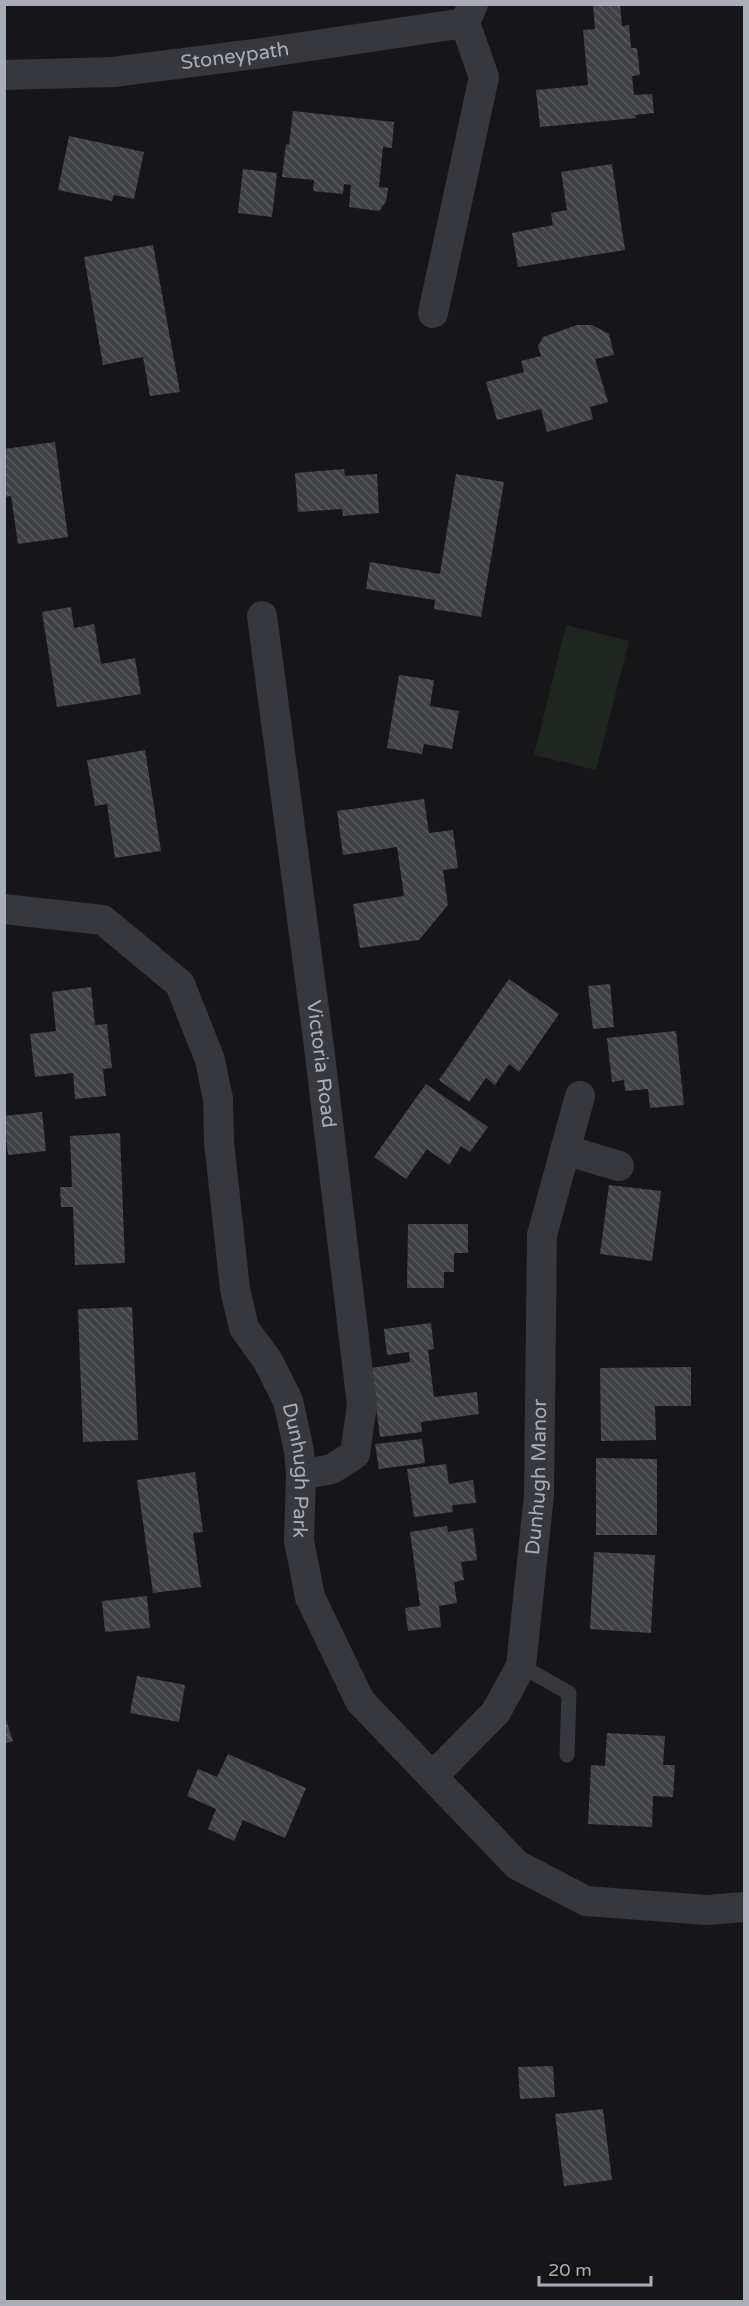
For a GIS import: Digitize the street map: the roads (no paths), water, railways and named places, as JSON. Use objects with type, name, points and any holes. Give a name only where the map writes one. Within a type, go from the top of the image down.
[{"type":"street","name":"Stoneypath","points":[[4,75],[113,72],[255,54],[469,14],[484,77],[433,314]]},
{"type":"street","name":"Victoria Road","points":[[262,616],[321,1058],[362,1405],[355,1454],[332,1469],[301,1475]]},
{"type":"street","name":"Dunhugh Park","points":[[4,909],[103,920],[180,984],[210,1060],[218,1099],[219,1143],[235,1289],[244,1329],[268,1361],[288,1401],[299,1451],[301,1475],[299,1541],[310,1597],[360,1701],[517,1865],[586,1901],[707,1910],[744,1907]]},
{"type":"street","name":"Dunhugh Manor","points":[[433,1776],[496,1712],[521,1666],[538,1495],[542,1235],[580,1096]]},
{"type":"street","points":[[565,1150],[619,1166]]},
{"type":"lane","points":[[521,1666],[569,1693],[567,1755]]}]
